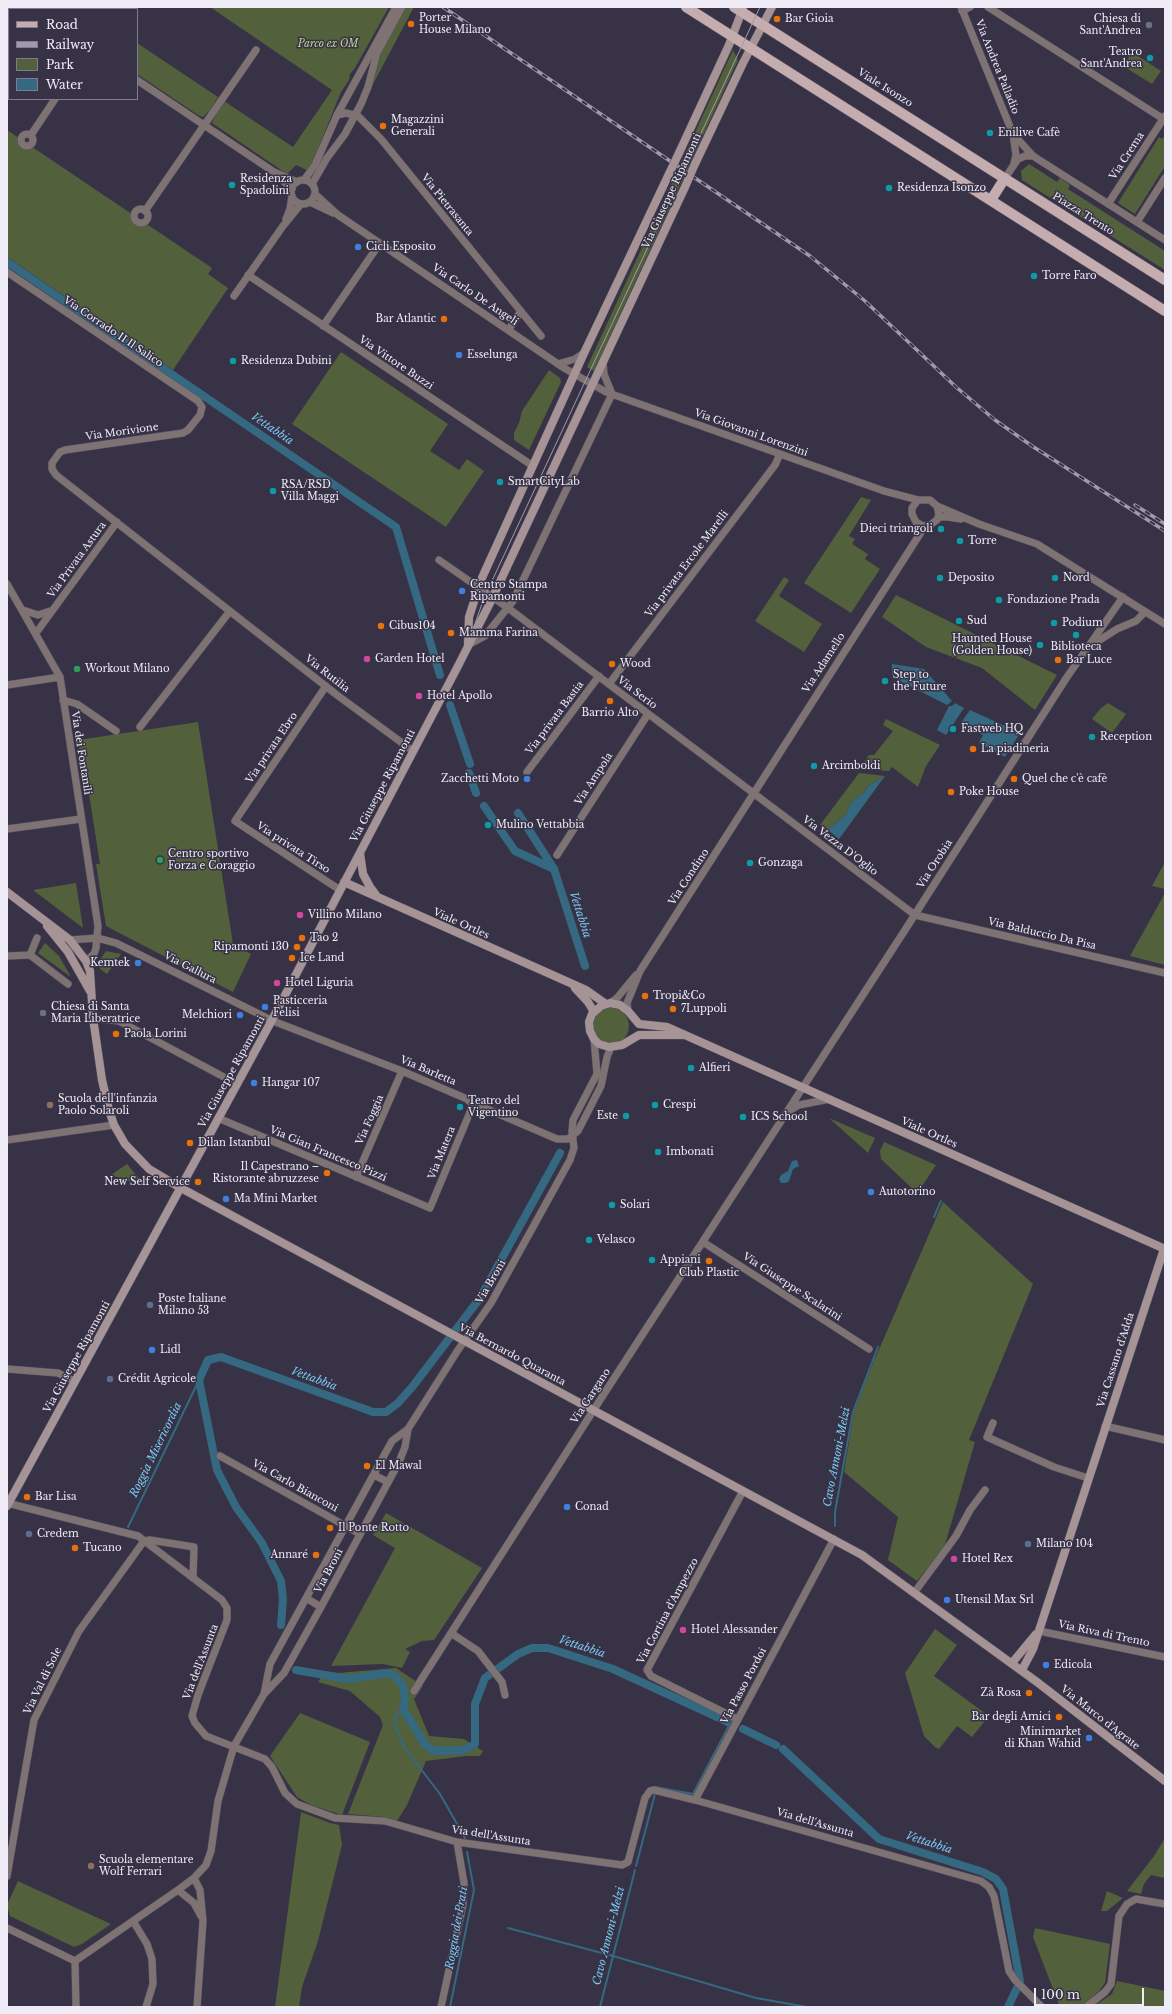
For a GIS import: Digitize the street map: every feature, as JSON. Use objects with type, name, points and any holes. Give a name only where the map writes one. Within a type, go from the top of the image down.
[{"type":"main road","points":[[686,7],[1165,311]]},
{"type":"main road","name":"Viale Isonzo","points":[[739,9],[763,26],[1005,178]]},
{"type":"main road","points":[[991,200],[1005,178]]},
{"type":"main road","name":"Piazza Trento","points":[[1005,178],[1165,280]]},
{"type":"street","points":[[26,7],[31,8]]},
{"type":"street","points":[[283,226],[290,209],[292,192],[315,165],[337,115],[396,7]]},
{"type":"street","points":[[234,296],[283,226],[301,204],[310,202],[315,194],[312,184],[327,158],[340,141],[355,114],[368,88],[377,53],[402,7]]},
{"type":"street","name":"Via Giuseppe Ripamonti","points":[[8,1504],[272,1020],[468,645],[492,597],[695,164],[772,7]]},
{"type":"street","points":[[962,9],[970,7]]},
{"type":"street","points":[[988,7],[1164,119]]},
{"type":"street","name":"Via Giuseppe Ripamonti","points":[[468,645],[467,633],[469,617],[478,587],[585,351],[679,153],[737,39],[739,9]]},
{"type":"street","name":"Via Andrea Palladio","points":[[962,9],[1013,134]]},
{"type":"street","points":[[145,211],[256,50]]},
{"type":"street","points":[[138,81],[274,172],[292,192],[296,201],[301,204]]},
{"type":"street","points":[[31,135],[54,100]]},
{"type":"street","points":[[337,115],[346,113],[355,114]]},
{"type":"street","name":"Via Pietrasanta","points":[[355,114],[363,120],[381,139],[541,336]]},
{"type":"street","name":"Via Crema","points":[[1108,204],[1164,119]]},
{"type":"street","points":[[1013,134],[1033,156],[1165,240]]},
{"type":"street","points":[[1005,178],[1014,163],[1016,155],[1013,134]]},
{"type":"street","points":[[1014,163],[1023,156],[1033,156]]},
{"type":"street","points":[[274,172],[312,184]]},
{"type":"street","points":[[1137,222],[1165,178]]},
{"type":"street","name":"Via Carlo De Angeli","points":[[315,194],[338,215],[575,374]]},
{"type":"street","name":"Via Carlo De Angeli","points":[[310,202],[338,215]]},
{"type":"street","points":[[323,326],[380,243]]},
{"type":"street","name":"Via Corrado II Il Salico","points":[[7,272],[198,401],[202,407],[202,411]]},
{"type":"street","name":"Via Vittore Buzzi","points":[[248,276],[533,466]]},
{"type":"street","points":[[509,329],[520,311]]},
{"type":"street","points":[[558,364],[575,359],[585,351]]},
{"type":"street","points":[[468,645],[485,636],[513,600],[612,394],[606,378],[603,360]]},
{"type":"street","points":[[575,374],[592,384]]},
{"type":"street","name":"Via Giovanni Lorenzini","points":[[592,384],[612,394],[884,491],[918,500],[928,499],[937,506],[979,524],[1037,544],[1165,624]]},
{"type":"street","name":"Via Morivione","points":[[56,474],[52,469],[53,460],[60,452],[65,450],[183,433],[188,430],[202,411]]},
{"type":"street","name":"Via privata Ercole Marelli","points":[[609,684],[775,465],[780,454]]},
{"type":"street","name":"Via Rutilia","points":[[56,474],[326,686],[413,751]]},
{"type":"street","name":"Via Giovanni Lorenzini","points":[[884,491],[902,500],[912,508]]},
{"type":"street","points":[[918,500],[912,508],[912,516],[917,523],[925,526],[933,524],[938,517],[937,506]]},
{"type":"street","name":"Via Giovanni Lorenzini","points":[[938,517],[952,517],[979,524]]},
{"type":"street","name":"Via Privata Astura","points":[[36,633],[117,522]]},
{"type":"street","points":[[913,545],[917,523]]},
{"type":"street","points":[[913,545],[925,526]]},
{"type":"street","name":"Via Adamello","points":[[754,794],[913,545]]},
{"type":"street","points":[[439,560],[508,608]]},
{"type":"street","name":"Via dei Fontanili","points":[[7,584],[60,677],[98,925],[94,954],[86,961]]},
{"type":"street","name":"Via Orobia","points":[[803,1088],[1084,651],[1123,597]]},
{"type":"street","name":"Via Serio","points":[[508,608],[754,794]]},
{"type":"street","name":"Via Privata Astura","points":[[22,609],[38,615],[52,610]]},
{"type":"street","points":[[140,727],[230,611]]},
{"type":"street","points":[[1084,651],[1118,629],[1136,621],[1145,612]]},
{"type":"street","points":[[1111,615],[1112,625],[1118,629]]},
{"type":"street","name":"Via privata Bastia","points":[[527,772],[598,676]]},
{"type":"street","points":[[7,685],[60,677]]},
{"type":"street","name":"Via privata Ebro","points":[[235,821],[326,686]]},
{"type":"street","points":[[63,700],[77,704],[116,731]]},
{"type":"street","name":"Via Ampola","points":[[557,856],[648,714]]},
{"type":"street","name":"Via Vezza D'Oglio","points":[[754,794],[915,915]]},
{"type":"street","name":"Via Condino","points":[[608,1004],[617,998],[640,971],[754,794]]},
{"type":"street","points":[[7,829],[81,819]]},
{"type":"street","name":"Via privata Tirso","points":[[235,821],[340,890]]},
{"type":"street","points":[[360,852],[362,869],[366,881],[382,899]]},
{"type":"street","name":"Viale Ortles","points":[[344,882],[586,990],[608,1004],[620,1005],[639,1024],[667,1027],[1165,1247]]},
{"type":"street","points":[[7,892],[70,940],[86,961]]},
{"type":"street","points":[[36,914],[68,952],[91,992]]},
{"type":"street","name":"Via Balduccio Da Pisa","points":[[915,915],[1165,973]]},
{"type":"street","points":[[30,955],[37,938]]},
{"type":"street","points":[[70,940],[97,938]]},
{"type":"street","name":"Via Gallura","points":[[97,938],[124,946],[272,1020]]},
{"type":"street","points":[[7,956],[30,955],[68,984]]},
{"type":"street","name":"Via Bernardo Quaranta","points":[[86,961],[90,971],[93,1018],[102,1080],[114,1125],[125,1144],[140,1160],[159,1176],[744,1490],[834,1540]]},
{"type":"street","name":"Via Condino","points":[[630,1014],[627,1003],[640,971]]},
{"type":"street","name":"Viale Ortles","points":[[570,983],[588,1002],[594,1012]]},
{"type":"street","points":[[608,1004],[594,1012],[589,1025],[594,1039],[602,1045],[611,1047]]},
{"type":"street","points":[[628,1040],[634,1027],[630,1014]]},
{"type":"street","points":[[93,1018],[119,1021],[237,1084]]},
{"type":"street","name":"Via Barletta","points":[[272,1020],[402,1071],[467,1099],[473,1105],[480,1106],[557,1140],[564,1140],[573,1137]]},
{"type":"street","name":"Viale Ortles","points":[[611,1047],[622,1045],[628,1040],[639,1035],[685,1035]]},
{"type":"street","name":"Via Broni","points":[[75,1961],[178,1890],[203,1870],[210,1856],[218,1801],[234,1746],[264,1694],[284,1673],[388,1482],[405,1447],[408,1429],[461,1339],[491,1303],[570,1160],[574,1148],[573,1120],[597,1074],[594,1039]]},
{"type":"street","name":"Via Broni","points":[[573,1137],[578,1131],[601,1086],[606,1057],[611,1047]]},
{"type":"street","name":"Via Foggia","points":[[356,1177],[402,1071]]},
{"type":"street","name":"Via Gargano","points":[[414,1691],[593,1410],[803,1088]]},
{"type":"street","name":"Via Gargano","points":[[787,1113],[799,1105],[830,1099]]},
{"type":"street","name":"Via Matera","points":[[430,1208],[473,1105]]},
{"type":"street","name":"Via Gian Francesco Pizzi","points":[[218,1118],[430,1208]]},
{"type":"street","points":[[7,1140],[114,1125]]},
{"type":"street","name":"Via Giuseppe Scalarini","points":[[703,1242],[869,1350]]},
{"type":"street","name":"Via Cassano d'Adda","points":[[1012,1663],[1039,1631],[1165,1247]]},
{"type":"street","points":[[7,1369],[58,1373],[74,1382]]},
{"type":"street","points":[[993,1423],[987,1437],[1054,1467],[1088,1478]]},
{"type":"street","points":[[1106,1426],[1165,1440]]},
{"type":"street","name":"Via Broni","points":[[264,1694],[270,1664],[392,1441],[408,1429]]},
{"type":"street","name":"Via Carlo Bianconi","points":[[220,1456],[360,1534]]},
{"type":"street","points":[[374,1475],[388,1482]]},
{"type":"street","name":"Via Cortina d'Ampezzo","points":[[738,1719],[651,1676],[648,1670],[744,1490]]},
{"type":"street","points":[[914,1592],[956,1536],[970,1510],[985,1490]]},
{"type":"street","name":"Via dell'Assunta","points":[[8,1504],[138,1536],[222,1600],[227,1608],[228,1616],[198,1694],[192,1716],[195,1723],[206,1736],[265,1759],[290,1799],[312,1811],[336,1818],[384,1821],[457,1842],[625,1865],[629,1859],[645,1798],[650,1791],[654,1790],[695,1800],[980,1881],[989,1887],[994,1896],[1009,1971],[1015,1980],[1042,2007]]},
{"type":"street","points":[[144,1541],[150,1540],[194,1547],[193,1578]]},
{"type":"street","name":"Via Marco d'Agrate","points":[[834,1540],[862,1555],[1022,1670],[1165,1781]]},
{"type":"street","name":"Via Passo Pordoi","points":[[695,1800],[834,1540]]},
{"type":"street","name":"Via Val di Sole","points":[[7,1876],[35,1719],[79,1630],[144,1541]]},
{"type":"street","name":"Via Broni","points":[[306,1598],[321,1607]]},
{"type":"street","points":[[1022,1670],[1028,1661],[1039,1631]]},
{"type":"street","name":"Via Riva di Trento","points":[[1039,1631],[1165,1657]]},
{"type":"street","points":[[451,1632],[475,1648],[489,1664],[504,1687],[505,1695]]},
{"type":"street","points":[[440,2007],[463,1905],[464,1883],[457,1842]]},
{"type":"street","points":[[194,1878],[200,1890],[203,1919],[197,2007]]},
{"type":"street","points":[[178,1890],[194,1903],[203,1919]]},
{"type":"street","points":[[1086,2007],[1105,1992],[1111,1984],[1119,1916],[1127,1904],[1136,1899],[1165,1904]]},
{"type":"street","points":[[133,1921],[147,1944],[152,1959],[153,1984],[146,2007]]},
{"type":"street","points":[[7,1928],[75,1961],[76,2007]]},
{"type":"green space","name":"Parco ex OM","points":[[210,7],[389,7],[341,92],[309,171],[296,165],[287,174],[212,123],[224,101],[293,147],[332,90]]},
{"type":"green space","points":[[406,7],[414,7],[372,86],[382,50]]},
{"type":"green space","points":[[138,44],[218,97],[210,110],[203,117],[138,75]]},
{"type":"green space","points":[[733,50],[738,60],[594,371],[587,367]]},
{"type":"green space","points":[[1132,52],[1161,71],[1152,84],[1123,66]]},
{"type":"green space","points":[[7,130],[212,268],[208,274],[228,288],[173,370],[7,257]]},
{"type":"green space","points":[[1165,135],[1165,166],[1135,214],[1118,203],[1159,137],[1162,139]]},
{"type":"green space","points":[[1029,164],[1057,182],[1060,178],[1070,185],[1068,189],[1165,251],[1165,270],[1022,180],[1021,171]]},
{"type":"green space","points":[[341,352],[448,424],[430,451],[459,470],[467,459],[484,471],[446,527],[292,424]]},
{"type":"green space","points":[[549,370],[560,378],[561,382],[529,450],[514,440],[514,433],[519,423],[522,411]]},
{"type":"green space","points":[[861,497],[871,500],[849,536],[855,539],[852,544],[868,554],[865,559],[880,569],[851,613],[804,583]]},
{"type":"green space","points":[[784,577],[789,580],[779,596],[822,624],[804,652],[755,621]]},
{"type":"green space","points":[[896,595],[1057,675],[1035,710],[982,668],[926,647],[882,617]]},
{"type":"green space","points":[[1108,703],[1126,714],[1112,733],[1092,719],[1101,708]]},
{"type":"green space","points":[[886,719],[940,745],[926,766],[918,787],[892,767],[889,771],[859,769],[869,755],[874,755],[893,731],[883,725]]},
{"type":"green space","name":"Centro sportivo Forza e Coraggio","points":[[198,722],[233,944],[251,954],[233,992],[106,926],[96,864],[100,864],[89,794],[86,794],[78,740]]},
{"type":"green space","points":[[859,773],[885,776],[868,786],[863,794],[853,800],[846,814],[828,830],[820,825]]},
{"type":"green space","points":[[1165,862],[1165,889],[1152,886]]},
{"type":"green space","points":[[76,883],[83,928],[33,890]]},
{"type":"green space","points":[[1165,893],[1165,965],[1130,956]]},
{"type":"green space","points":[[45,943],[59,956],[71,977],[38,953]]},
{"type":"green space","points":[[106,951],[121,954],[107,974],[100,969],[99,961]]},
{"type":"green space","points":[[611,1008],[621,1011],[626,1016],[629,1026],[626,1036],[621,1041],[611,1044],[601,1041],[596,1036],[593,1026],[596,1016],[601,1011]]},
{"type":"green space","points":[[829,1118],[875,1138],[868,1153]]},
{"type":"green space","points":[[884,1142],[936,1165],[920,1189],[927,1195],[920,1196],[881,1159],[880,1151]]},
{"type":"green space","points":[[127,1164],[142,1182],[140,1185],[111,1175]]},
{"type":"green space","points":[[943,1202],[1033,1284],[969,1440],[975,1442],[944,1548],[917,1581],[888,1560],[898,1517],[844,1472],[854,1412],[871,1368]]},
{"type":"green space","points":[[386,1513],[482,1568],[434,1640],[422,1641],[405,1649],[410,1652],[402,1668],[383,1664],[331,1666],[395,1548],[373,1535]]},
{"type":"green space","points":[[935,1629],[957,1645],[934,1676],[989,1716],[972,1737],[957,1726],[939,1749],[924,1736],[905,1673]]},
{"type":"green space","points":[[396,1668],[423,1686],[414,1699],[429,1736],[464,1739],[483,1751],[480,1756],[466,1756],[426,1761],[407,1805],[397,1821],[384,1817],[348,1814],[383,1725],[380,1717],[350,1691],[318,1682],[325,1671],[338,1673]]},
{"type":"green space","points":[[300,1713],[370,1742],[342,1815],[311,1805],[297,1797],[270,1756]]},
{"type":"green space","points":[[301,1812],[339,1825],[342,1845],[318,1941],[302,1987],[299,2007],[275,2007]]},
{"type":"green space","points":[[1165,1838],[1164,1878],[1151,1875],[1144,1884],[1141,1894],[1127,1891],[1154,1856]]},
{"type":"green space","points":[[18,1881],[111,1924],[82,1944],[74,1947],[10,1916],[7,1905]]},
{"type":"green space","points":[[1107,1891],[1123,1898],[1107,1911],[1101,1911]]},
{"type":"green space","points":[[1035,1928],[1110,1944],[1105,1983],[1099,1991],[1081,2007],[1060,2007],[1033,1937]]},
{"type":"green space","points":[[1117,1981],[1165,1991],[1165,2007],[1093,2007],[1112,1994]]},
{"type":"water","points":[[892,664],[924,669],[952,701],[947,705],[892,677]]},
{"type":"water","points":[[955,703],[964,708],[946,735],[937,730],[949,706],[952,706]]},
{"type":"water","points":[[970,710],[1020,733],[1005,757],[979,743],[983,735],[960,724]]},
{"type":"water","points":[[885,776],[839,839],[828,830],[846,814],[853,800],[863,794],[868,786]]},
{"type":"water","points":[[797,1160],[799,1166],[793,1169],[789,1181],[786,1183],[781,1183],[779,1179],[781,1175],[788,1171],[792,1161]]},
{"type":"waterway","name":"Vettabbia","points":[[7,262],[396,527],[440,675]]},
{"type":"waterway","name":"Vettabbia","points":[[450,705],[470,764]]},
{"type":"waterway","name":"Vettabbia","points":[[469,773],[476,793]]},
{"type":"waterway","name":"Vettabbia","points":[[484,806],[515,851],[554,869],[585,966]]},
{"type":"waterway","name":"Vettabbia","points":[[518,813],[554,869]]},
{"type":"waterway","name":"Vettabbia","points":[[281,1625],[283,1599],[281,1581],[262,1543],[236,1507],[217,1470],[199,1380],[208,1360],[221,1357],[373,1412],[386,1412],[398,1403],[413,1386],[480,1298],[560,1153]]},
{"type":"waterway","name":"Cavo Annoni-Melzi","points":[[934,1217],[941,1201]]},
{"type":"waterway","name":"Cavo Annoni-Melzi","points":[[835,1526],[835,1512],[853,1412],[878,1347]]},
{"type":"waterway","name":"Roggia Misericordia","points":[[128,1527],[199,1380]]},
{"type":"waterway","name":"Vettabbia","points":[[296,1670],[348,1679],[388,1673],[396,1677],[403,1686],[405,1699],[403,1709],[425,1744],[433,1751],[463,1750],[475,1744],[475,1704],[485,1678],[518,1654],[532,1648],[548,1648],[613,1669],[728,1722]]},
{"type":"waterway","name":"Roggia dei Prati","points":[[403,1709],[395,1716],[396,1728],[404,1747],[440,1794],[465,1838]]},
{"type":"waterway","name":"Cavo Annoni-Melzi","points":[[656,1787],[693,1794],[732,1720]]},
{"type":"waterway","name":"Vettabbia","points":[[743,1729],[776,1745]]},
{"type":"waterway","name":"Vettabbia","points":[[783,1749],[879,1839],[983,1872],[996,1879],[1003,1889],[1020,1981]]},
{"type":"waterway","name":"Cavo Annoni-Melzi","points":[[636,1866],[655,1794]]},
{"type":"waterway","name":"Roggia dei Prati","points":[[450,2007],[474,1890],[467,1852]]},
{"type":"waterway","name":"Cavo Annoni-Melzi","points":[[600,2007],[635,1870]]},
{"type":"waterway","points":[[508,1928],[613,1956],[756,1998],[807,2007]]},
{"type":"waterway","name":"Vettabbia","points":[[1008,2007],[1018,1986]]},
{"type":"tram line","points":[[7,1510],[273,1021],[462,661],[484,598],[760,7]]},
{"type":"railway","points":[[443,7],[810,256],[865,301],[956,387],[995,420],[1032,446],[1165,531]]},
{"type":"railway","points":[[1135,505],[1165,524]]},
{"type":"place","name":"Bar Gioia","points":[[777,19]]},
{"type":"place","name":"Porter House Milano","points":[[411,24]]},
{"type":"place","name":"Chiesa di Sant'Andrea","points":[[1149,25]]},
{"type":"place","name":"Teatro Sant'Andrea","points":[[1150,58]]},
{"type":"place","name":"Magazzini Generali","points":[[383,126]]},
{"type":"place","name":"Enilive Cafè","points":[[990,133]]},
{"type":"place","name":"Residenza Spadolini","points":[[232,185]]},
{"type":"place","name":"Residenza Isonzo","points":[[889,188]]},
{"type":"place","name":"Cicli Esposito","points":[[358,247]]},
{"type":"place","name":"Torre Faro","points":[[1034,276]]},
{"type":"place","name":"Bar Atlantic","points":[[444,319]]},
{"type":"place","name":"Esselunga","points":[[459,355]]},
{"type":"place","name":"Residenza Dubini","points":[[233,361]]},
{"type":"place","name":"SmartCityLab","points":[[500,482]]},
{"type":"place","name":"RSA/RSD Villa Maggi","points":[[273,491]]},
{"type":"place","name":"Dieci triangoli","points":[[941,529]]},
{"type":"place","name":"Torre","points":[[960,541]]},
{"type":"place","name":"Deposito","points":[[940,578]]},
{"type":"place","name":"Nord","points":[[1055,578]]},
{"type":"place","name":"Centro Stampa Ripamonti","points":[[462,591]]},
{"type":"place","name":"Fondazione Prada","points":[[999,600]]},
{"type":"place","name":"Sud","points":[[959,621]]},
{"type":"place","name":"Podium","points":[[1054,623]]},
{"type":"place","name":"Cibus104","points":[[381,626]]},
{"type":"place","name":"Mamma Farina","points":[[451,633]]},
{"type":"place","name":"Biblioteca","points":[[1076,635]]},
{"type":"place","name":"Haunted House (Golden House)","points":[[1040,645]]},
{"type":"place","name":"Garden Hotel","points":[[367,659]]},
{"type":"place","name":"Bar Luce","points":[[1058,660]]},
{"type":"place","name":"Wood","points":[[612,664]]},
{"type":"place","name":"Workout Milano","points":[[77,669]]},
{"type":"place","name":"Step to the Future","points":[[885,681]]},
{"type":"place","name":"Hotel Apollo","points":[[419,696]]},
{"type":"place","name":"Barrio Alto","points":[[610,701]]},
{"type":"place","name":"Fastweb HQ","points":[[953,729]]},
{"type":"place","name":"Reception","points":[[1092,737]]},
{"type":"place","name":"La piadineria","points":[[973,749]]},
{"type":"place","name":"Arcimboldi","points":[[814,766]]},
{"type":"place","name":"Zacchetti Moto","points":[[527,779]]},
{"type":"place","name":"Quel che c'è cafè","points":[[1014,779]]},
{"type":"place","name":"Poke House","points":[[951,792]]},
{"type":"place","name":"Mulino Vettabbia","points":[[488,825]]},
{"type":"place","name":"Centro sportivo Forza e Coraggio","points":[[160,860]]},
{"type":"place","name":"Gonzaga","points":[[750,863]]},
{"type":"place","name":"Villino Milano","points":[[300,915]]},
{"type":"place","name":"Tao 2","points":[[302,938]]},
{"type":"place","name":"Ripamonti 130","points":[[297,947]]},
{"type":"place","name":"Ice Land","points":[[292,958]]},
{"type":"place","name":"Kemtek","points":[[138,963]]},
{"type":"place","name":"Hotel Liguria","points":[[277,983]]},
{"type":"place","name":"Tropi&Co","points":[[645,996]]},
{"type":"place","name":"Pasticceria Felisi","points":[[265,1007]]},
{"type":"place","name":"7Luppoli","points":[[673,1009]]},
{"type":"place","name":"Chiesa di Santa Maria Liberatrice","points":[[43,1013]]},
{"type":"place","name":"Melchiori","points":[[240,1015]]},
{"type":"place","name":"Paola Lorini","points":[[116,1034]]},
{"type":"place","name":"Alfieri","points":[[691,1068]]},
{"type":"place","name":"Hangar 107","points":[[254,1083]]},
{"type":"place","name":"Scuola dell'infanzia Paolo Solaroli","points":[[50,1105]]},
{"type":"place","name":"Crespi","points":[[655,1105]]},
{"type":"place","name":"Teatro del Vigentino","points":[[460,1107]]},
{"type":"place","name":"Este","points":[[626,1116]]},
{"type":"place","name":"ICS School","points":[[743,1117]]},
{"type":"place","name":"Dilan Istanbul","points":[[190,1143]]},
{"type":"place","name":"Imbonati","points":[[658,1152]]},
{"type":"place","name":"Il Capestrano – Ristorante abruzzese","points":[[327,1173]]},
{"type":"place","name":"New Self Service","points":[[198,1182]]},
{"type":"place","name":"Autotorino","points":[[871,1192]]},
{"type":"place","name":"Ma Mini Market","points":[[226,1199]]},
{"type":"place","name":"Solari","points":[[612,1205]]},
{"type":"place","name":"Velasco","points":[[589,1240]]},
{"type":"place","name":"Appiani","points":[[652,1260]]},
{"type":"place","name":"Club Plastic","points":[[709,1261]]},
{"type":"place","name":"Poste Italiane Milano 53","points":[[150,1305]]},
{"type":"place","name":"Lidl","points":[[152,1350]]},
{"type":"place","name":"Crédit Agricole","points":[[110,1379]]},
{"type":"place","name":"El Mawal","points":[[367,1466]]},
{"type":"place","name":"Bar Lisa","points":[[27,1497]]},
{"type":"place","name":"Conad","points":[[567,1507]]},
{"type":"place","name":"Il Ponte Rotto","points":[[330,1528]]},
{"type":"place","name":"Credem","points":[[29,1534]]},
{"type":"place","name":"Milano 104","points":[[1028,1544]]},
{"type":"place","name":"Tucano","points":[[75,1548]]},
{"type":"place","name":"Annaré","points":[[316,1555]]},
{"type":"place","name":"Hotel Rex","points":[[954,1559]]},
{"type":"place","name":"Utensil Max Srl","points":[[947,1600]]},
{"type":"place","name":"Hotel Alessander","points":[[683,1630]]},
{"type":"place","name":"Edicola","points":[[1046,1665]]},
{"type":"place","name":"Zà Rosa","points":[[1029,1693]]},
{"type":"place","name":"Bar degli Amici","points":[[1059,1717]]},
{"type":"place","name":"Minimarket di Khan Wahid","points":[[1089,1738]]},
{"type":"place","name":"Scuola elementare Wolf Ferrari","points":[[91,1866]]}]
